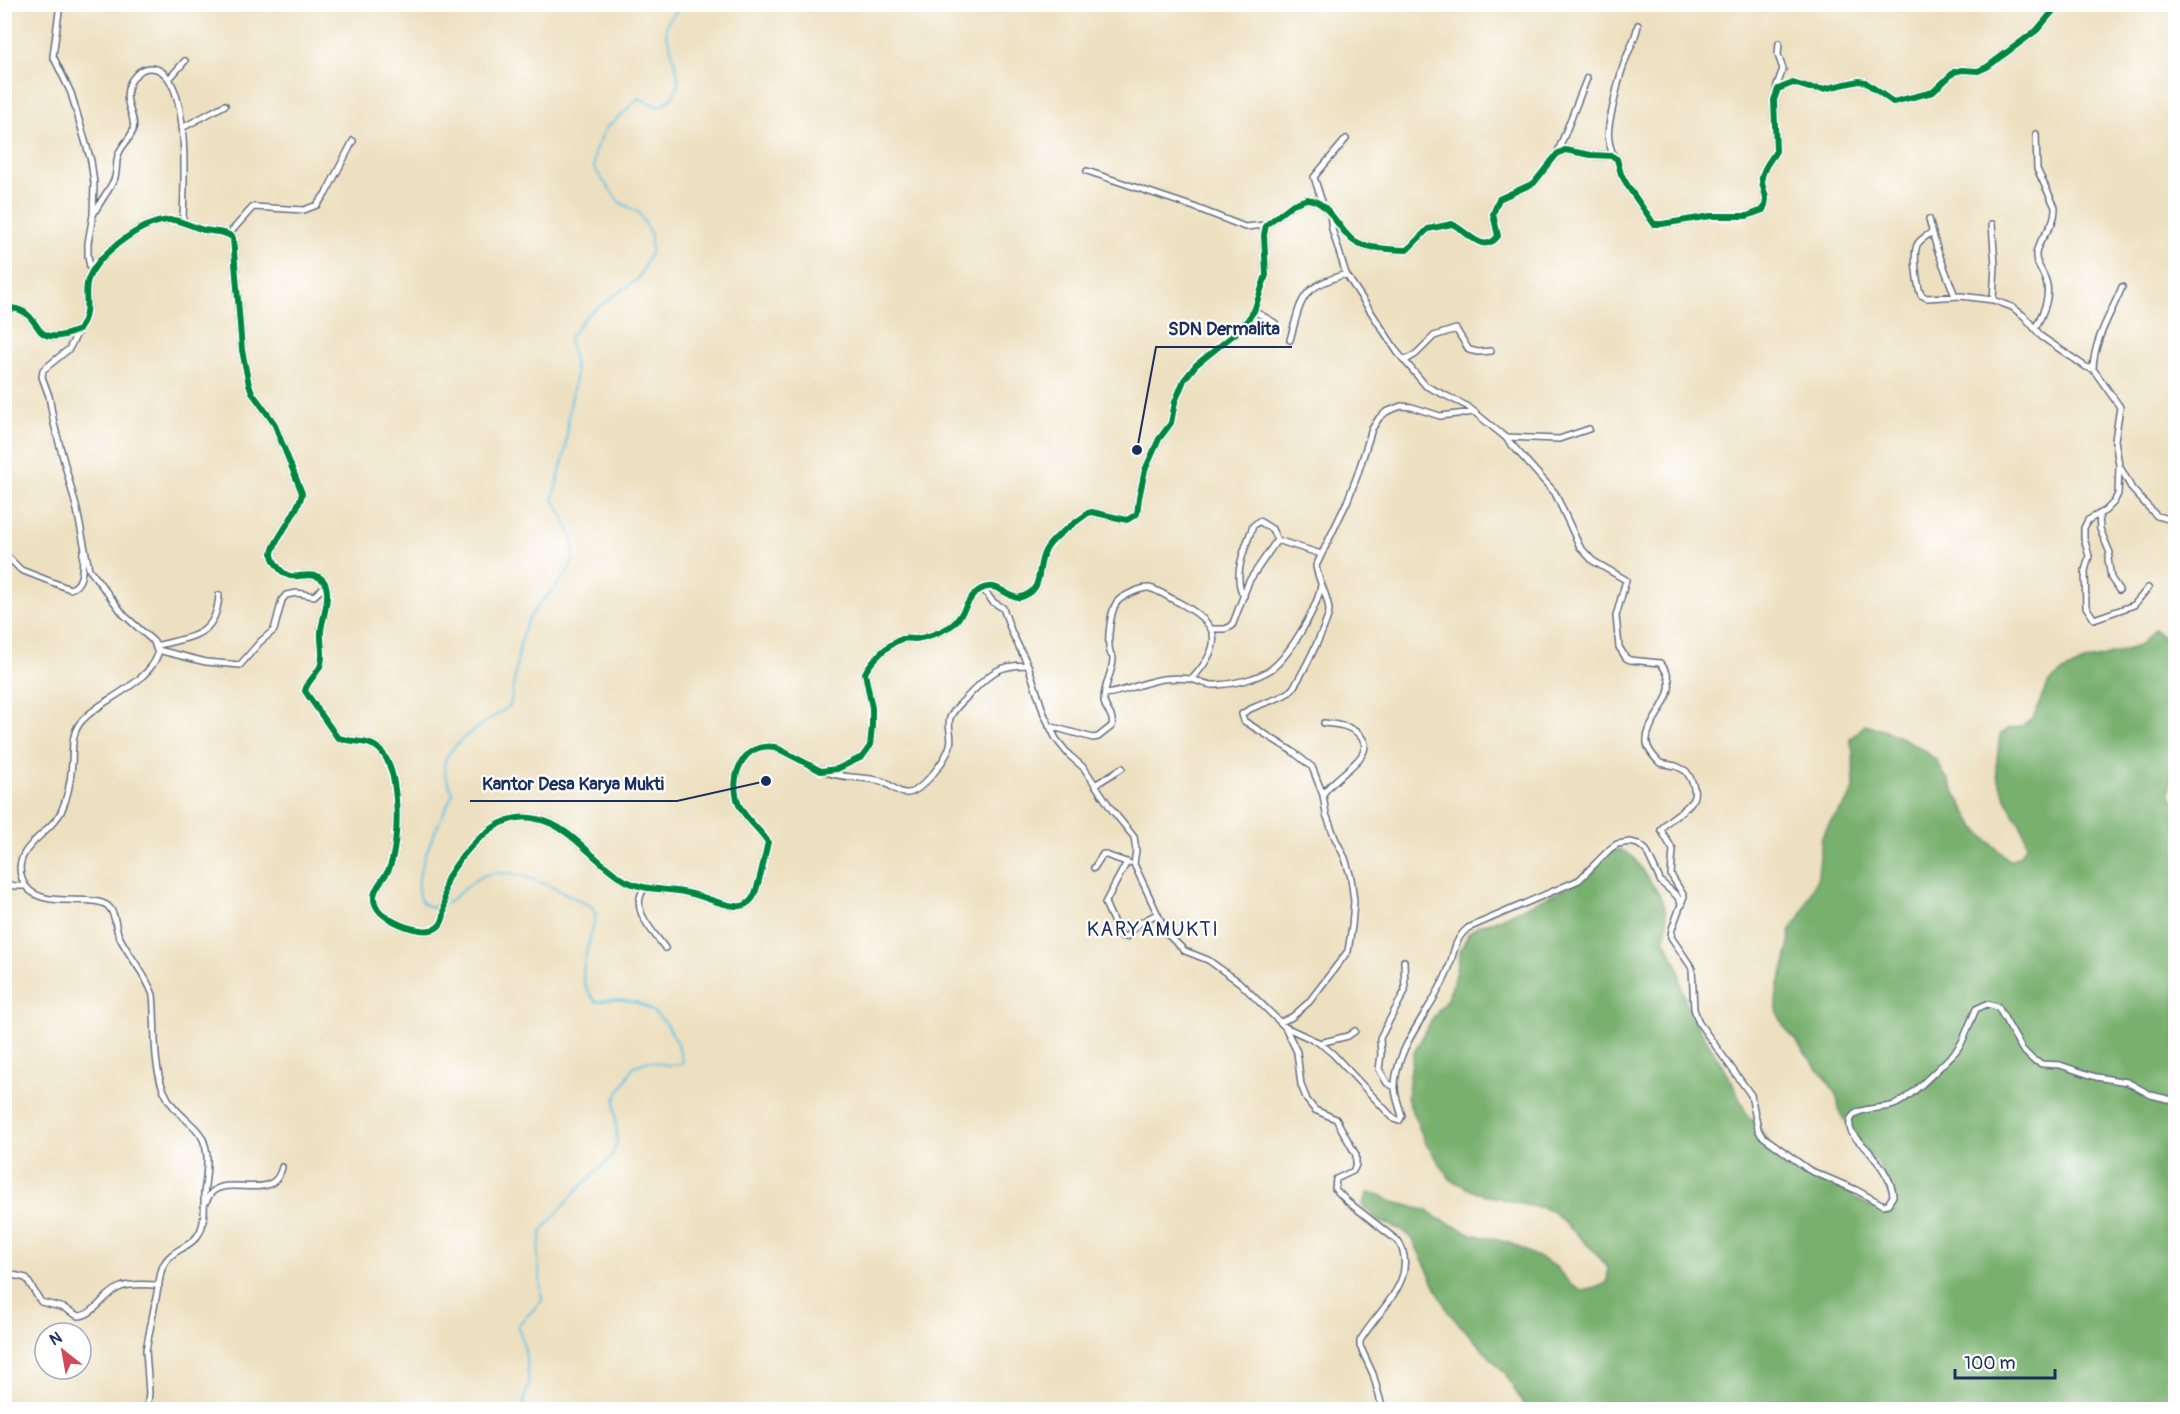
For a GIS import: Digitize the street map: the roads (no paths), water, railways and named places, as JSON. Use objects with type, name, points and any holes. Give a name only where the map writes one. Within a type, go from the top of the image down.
[{"type":"street","points":[[60,4],[52,56],[71,93],[91,161],[94,183],[93,215],[88,243],[91,272]]},
{"type":"street","points":[[1776,91],[1793,83],[1823,89],[1859,81],[1893,102],[1923,96],[1936,90],[1954,72],[1978,71],[1987,67],[2037,30],[2059,4]]},
{"type":"street","points":[[1638,25],[1636,39],[1617,83],[1610,113],[1608,142],[1629,188],[1654,224],[1659,225],[1711,216],[1754,215],[1763,210],[1767,195],[1762,183],[1762,174],[1776,151],[1774,100],[1783,69],[1778,55],[1779,43]]},
{"type":"street","points":[[169,79],[185,61]]},
{"type":"street","points":[[93,215],[114,180],[119,151],[133,131],[134,125],[127,105],[132,79],[146,68],[152,68],[159,70],[169,79],[180,105],[184,161],[183,223]]},
{"type":"street","points":[[1087,171],[1194,207],[1245,227],[1266,225],[1301,200],[1312,199],[1360,245],[1407,250],[1428,228],[1452,224],[1474,240],[1487,243],[1498,236],[1493,214],[1498,201],[1507,194],[1533,183],[1557,154],[1587,78]]},
{"type":"street","points":[[182,128],[225,105]]},
{"type":"street","points":[[2035,329],[2043,312],[2048,290],[2036,260],[2036,254],[2055,214],[2055,207],[2037,169],[2036,134]]},
{"type":"street","points":[[1347,139],[1314,177],[1346,274],[1388,339],[1426,386],[1458,400],[1477,412],[1505,437],[1555,493],[1580,547],[1593,561],[1626,580],[1616,616],[1616,630],[1622,653],[1630,660],[1660,663],[1667,674],[1666,698],[1647,741],[1650,751],[1660,764],[1676,766],[1686,771],[1694,788],[1686,810],[1665,824],[1660,831],[1673,850],[1670,871],[1683,892],[1684,900],[1674,921],[1671,937],[1692,968],[1696,1016],[1702,1028],[1751,1095],[1760,1133],[1809,1170],[1856,1190],[1883,1205],[1888,1204],[1893,1198],[1889,1180],[1868,1150],[1853,1134],[1850,1128],[1851,1119],[1855,1114],[1864,1110],[1892,1106],[1904,1100],[1956,1051],[1977,1009],[1982,1005],[1993,1004],[1998,1007],[2022,1049],[2033,1060],[2042,1064],[2060,1065],[2096,1077],[2127,1082],[2151,1095],[2175,1101]]},
{"type":"street","points":[[229,234],[253,207],[304,210],[317,205],[329,188],[353,141]]},
{"type":"street","points":[[1557,154],[1569,150],[1591,155],[1614,156]]},
{"type":"street","points":[[1929,219],[1954,296]]},
{"type":"street","points":[[325,586],[314,596],[286,594],[282,600],[274,630],[240,665],[206,662],[157,648],[124,615],[89,569],[78,510],[41,373],[69,349],[86,315],[86,288],[91,272],[114,245],[159,222],[176,220],[201,229],[229,234],[233,238],[236,247],[235,270],[242,350],[249,385],[274,423],[302,494],[301,501],[275,544],[272,551],[273,558],[283,573],[289,577],[316,576],[320,578],[325,586],[327,596],[321,629],[321,664],[305,691],[337,737],[369,743],[382,751],[396,790],[396,819],[389,868],[375,892],[375,904],[387,918],[422,930],[434,929],[440,925],[448,876],[476,839],[500,824],[527,817],[540,819],[558,828],[613,873],[626,880],[645,888],[691,893],[740,907],[748,903],[754,895],[768,842],[745,816],[739,804],[736,784],[739,765],[752,751],[767,746],[775,747],[821,771],[846,778],[882,781],[902,793],[913,791],[932,774],[948,752],[951,744],[949,720],[961,704],[986,677],[996,670],[1009,665],[1028,665]]},
{"type":"street","points":[[1992,224],[1995,265],[1993,300]]},
{"type":"street","points":[[821,771],[837,769],[852,763],[862,757],[870,746],[872,708],[865,673],[869,665],[903,639],[929,636],[952,625],[962,616],[970,599],[983,589],[990,586],[1014,597],[1022,597],[1037,584],[1044,552],[1047,548],[1088,513],[1126,520],[1137,514],[1138,498],[1145,471],[1159,440],[1172,420],[1179,389],[1197,365],[1240,329],[1254,312],[1266,274],[1264,234],[1266,225]]},
{"type":"street","points":[[1932,232],[1920,241],[1916,249],[1919,291],[1923,297],[1954,296],[1993,300],[2012,307],[2024,316],[2042,337],[2086,367],[2093,369]]},
{"type":"street","points":[[1290,340],[1301,300],[1307,292],[1323,281],[1346,274]]},
{"type":"street","points":[[2122,287],[2093,355],[2093,369],[2120,407],[2115,440],[2119,465],[2118,494],[2114,502],[2088,520],[2083,533],[2089,556],[2085,571],[2086,607],[2094,619],[2107,616],[2131,607],[2148,588]]},
{"type":"street","points":[[4,308],[16,308],[29,314],[44,334],[49,336],[60,336],[79,330]]},
{"type":"street","points":[[1254,312],[1275,323]]},
{"type":"street","points":[[1404,361],[1416,354],[1434,336],[1456,329],[1468,350],[1491,351]]},
{"type":"street","points":[[1283,1025],[1309,1002],[1344,957],[1350,945],[1354,901],[1351,878],[1326,814],[1323,795],[1308,763],[1244,721],[1241,716],[1244,711],[1293,690],[1328,621],[1329,606],[1316,566],[1350,493],[1371,429],[1379,418],[1386,412],[1401,406],[1440,416],[1477,412]]},
{"type":"street","points":[[1505,437],[1559,439],[1589,429]]},
{"type":"street","points":[[2119,465],[2132,489],[2152,511],[2157,516],[2175,521]]},
{"type":"street","points":[[2099,514],[2100,530],[2110,553],[2108,557],[2111,578],[2119,590]]},
{"type":"street","points":[[1244,596],[1239,584],[1240,566],[1253,526],[1259,521],[1269,526],[1277,540],[1321,554]]},
{"type":"street","points":[[1212,629],[1225,629],[1232,626],[1249,581],[1277,540]]},
{"type":"street","points":[[4,553],[21,570],[70,589],[80,582],[84,545]]},
{"type":"street","points":[[1105,694],[1164,679],[1192,679],[1214,685],[1228,684],[1268,672],[1279,663],[1303,628],[1318,600],[1321,585]]},
{"type":"street","points":[[1049,726],[1093,738],[1098,737],[1112,724],[1112,717],[1105,703],[1113,658],[1110,650],[1110,615],[1119,600],[1147,588],[1201,616],[1212,629],[1214,637],[1209,657],[1192,679]]},
{"type":"street","points":[[983,589],[993,603],[1003,608],[1028,665],[1049,726],[1062,747],[1084,768],[1134,837],[1136,850],[1105,903],[1120,936],[1124,938],[1138,924],[1156,914]]},
{"type":"street","points":[[157,648],[205,631],[217,612],[219,595]]},
{"type":"street","points":[[147,1410],[146,1350],[159,1285],[165,1260],[174,1252],[190,1244],[201,1231],[207,1167],[206,1145],[197,1130],[171,1106],[163,1089],[158,1064],[153,995],[150,985],[124,946],[112,911],[107,905],[100,903],[46,898],[25,886],[20,873],[24,853],[29,845],[54,822],[61,811],[69,786],[72,743],[80,723],[128,688],[153,663],[157,648]]},
{"type":"street","points":[[1323,795],[1335,779],[1361,759],[1365,749],[1364,740],[1352,728],[1324,723]]},
{"type":"street","points":[[1095,785],[1122,768]]},
{"type":"street","points":[[1094,868],[1103,854],[1130,863],[1167,934],[1179,947],[1225,970],[1283,1025],[1320,1043],[1341,1061],[1394,1119],[1399,1121],[1402,1114],[1396,1101],[1395,1087],[1402,1054],[1447,972],[1458,936],[1468,928],[1579,880],[1610,849],[1617,844],[1630,842],[1646,850],[1661,882],[1682,905]]},
{"type":"street","points":[[4,883],[25,886]]},
{"type":"street","points":[[645,888],[639,895],[638,904],[641,913],[665,948]]},
{"type":"street","points":[[1395,1087],[1387,1083],[1379,1069],[1380,1038],[1405,991],[1404,961]]},
{"type":"street","points":[[1283,1025],[1297,1052],[1301,1085],[1307,1100],[1315,1110],[1336,1119],[1356,1155],[1356,1165],[1353,1171],[1336,1179],[1335,1189],[1399,1242],[1404,1252],[1403,1270],[1392,1297],[1360,1341],[1360,1346],[1373,1374],[1383,1410]]},
{"type":"street","points":[[1320,1043],[1348,1036],[1355,1031]]},
{"type":"street","points":[[204,1206],[211,1193],[225,1186],[255,1187],[271,1182],[281,1174],[282,1167]]},
{"type":"street","points":[[4,1273],[26,1278],[41,1302],[64,1308],[78,1316],[86,1315],[114,1290],[122,1286],[159,1285]]},
{"type":"waterway","points":[[441,907],[425,905],[419,895],[419,879],[432,839],[453,793],[444,769],[447,757],[461,740],[510,706],[526,625],[534,611],[564,577],[572,562],[574,553],[571,534],[553,499],[565,452],[576,373],[569,338],[587,315],[638,279],[651,252],[651,235],[639,213],[619,202],[594,168],[595,151],[606,128],[638,98],[659,107],[674,94],[678,79],[666,27],[672,16],[684,4]]},
{"type":"waterway","points":[[446,904],[479,878],[505,873],[536,880],[592,907],[596,915],[583,974],[589,992],[596,1002],[628,1001],[654,1012],[672,1034],[683,1064],[667,1065],[649,1061],[634,1066],[615,1099],[617,1143],[611,1158],[576,1191],[542,1231],[538,1254],[542,1301],[518,1325],[525,1350],[529,1383],[523,1403],[530,1410]]},
{"type":"place","name":"SDN Dermalita","points":[[1137,450]]},
{"type":"place","name":"Kantor Desa Karya Mukti","points":[[766,781]]},
{"type":"district","name":"KARYAMUKTI","points":[[1153,929]]}]
